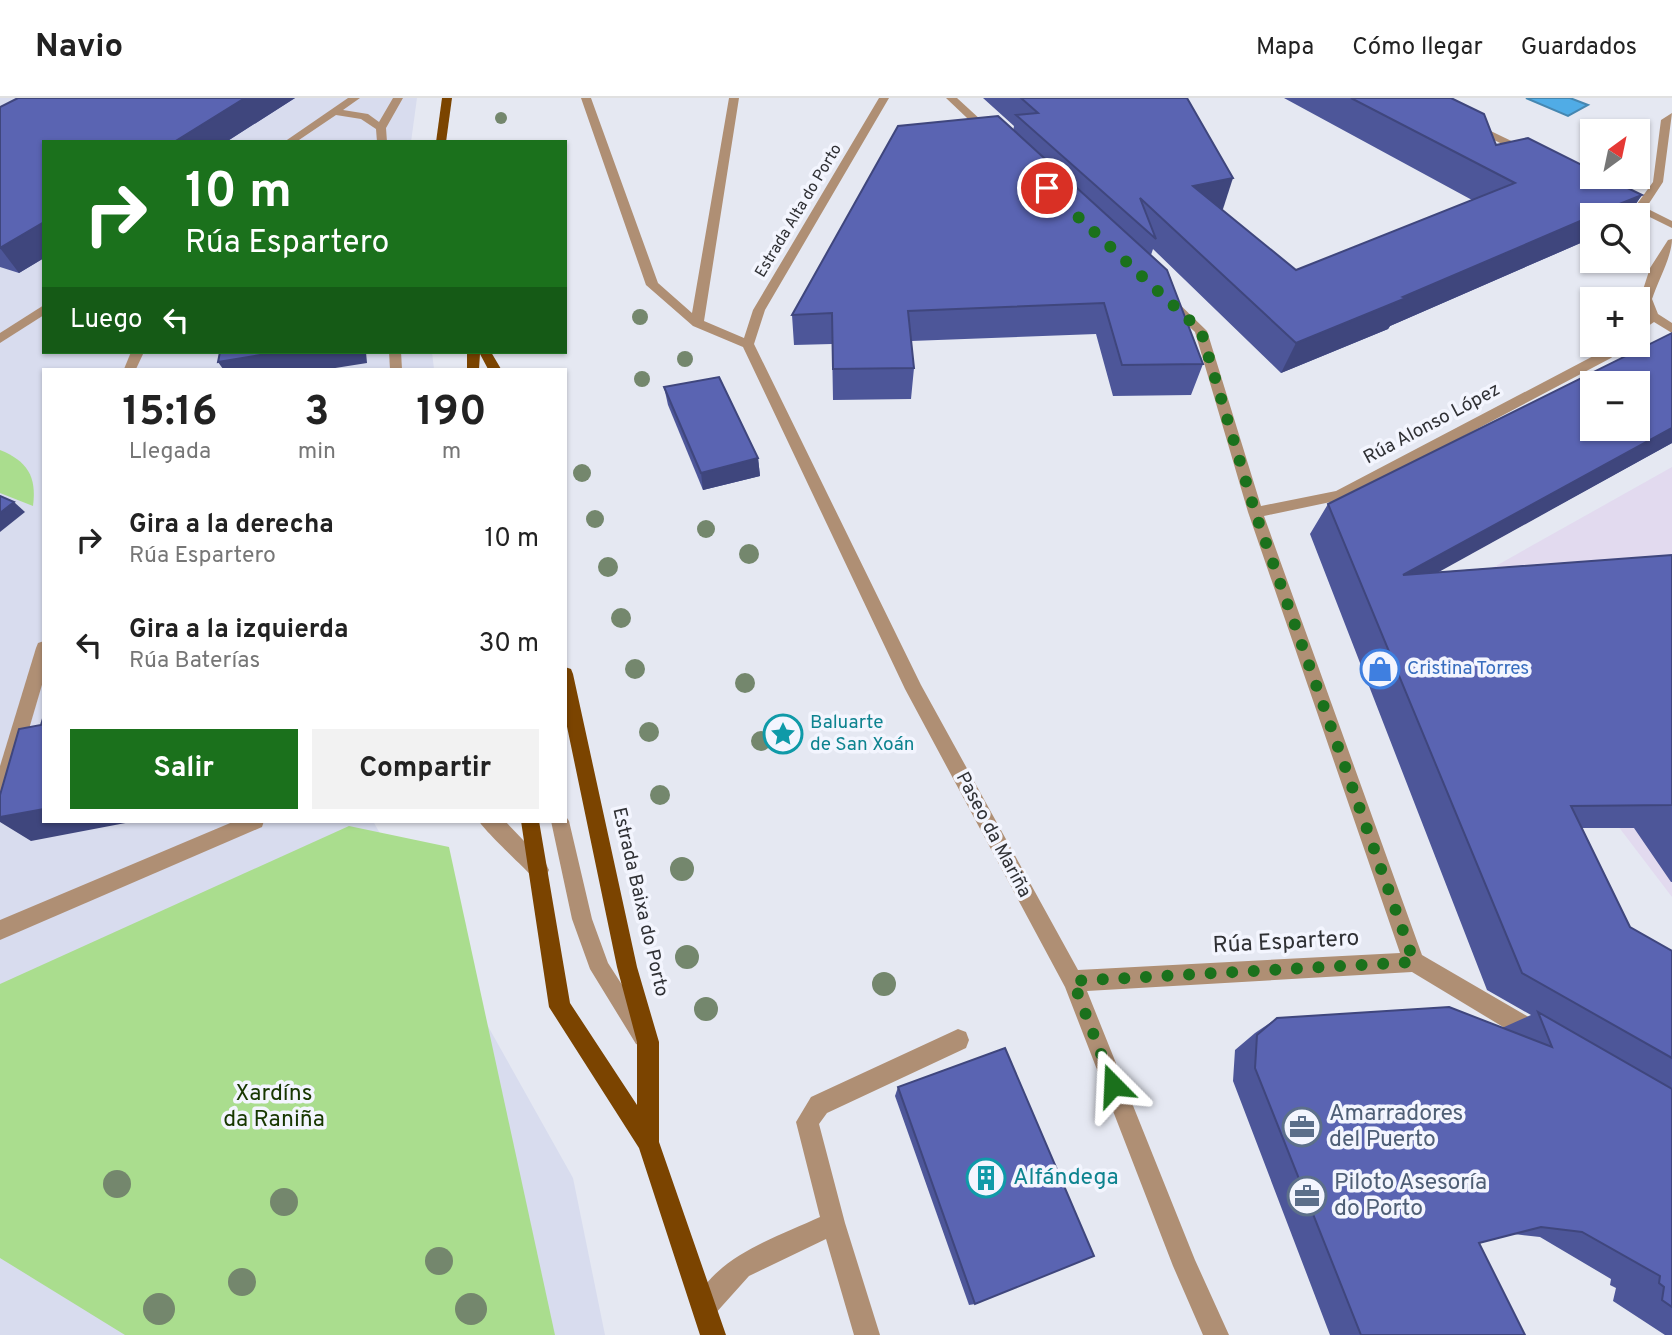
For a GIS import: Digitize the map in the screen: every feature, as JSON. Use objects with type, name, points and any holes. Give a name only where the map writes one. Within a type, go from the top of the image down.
[{"type":"main road","points":[[441,140],[447,98]]},
{"type":"main road","name":"Estrada Baixa do Porto","points":[[567,683],[627,967],[648,1042],[648,1142]]},
{"type":"main road","name":"Estrada Baixa do Porto","points":[[530,823],[560,1007],[648,1142],[713,1335]]},
{"type":"street","points":[[292,140],[355,98]]},
{"type":"street","points":[[382,140],[381,128],[398,98]]},
{"type":"street","points":[[586,98],[652,285],[697,323],[748,344]]},
{"type":"street","points":[[697,323],[734,98]]},
{"type":"street","name":"Estrada Alta do Porto","points":[[748,344],[759,310],[884,98]]},
{"type":"street","points":[[951,98],[1001,145]]},
{"type":"street","points":[[334,112],[364,116],[381,128]]},
{"type":"street","points":[[1643,203],[1658,182],[1666,120],[1672,116]]},
{"type":"street","points":[[1467,123],[1541,160]]},
{"type":"street","points":[[1602,190],[1627,203]]},
{"type":"street","points":[[1650,214],[1672,225]]},
{"type":"street","points":[[1672,242],[1656,268],[1646,299],[1653,316],[1672,329]]},
{"type":"street","points":[[1151,284],[1201,331],[1255,512],[1414,962],[1555,1045]]},
{"type":"street","points":[[0,339],[42,310]]},
{"type":"street","name":"Paseo da Mariña","points":[[748,344],[914,689],[1073,981],[1185,1266],[1216,1335]]},
{"type":"street","name":"Rúa Alonso López","points":[[1255,512],[1340,495],[1602,357]]},
{"type":"street","points":[[0,797],[42,656]]},
{"type":"street","points":[[0,930],[250,823]]},
{"type":"street","points":[[491,823],[539,870]]},
{"type":"street","points":[[561,823],[582,919],[600,969],[648,1042]]},
{"type":"street","name":"Rúa Espartero","points":[[1073,981],[1414,962]]},
{"type":"street","points":[[867,1335],[833,1223],[807,1122],[819,1105],[958,1040]]},
{"type":"street","points":[[705,1306],[740,1267],[833,1223]]},
{"type":"shaded area","name":"Xardíns da Raniña","points":[[0,98],[417,98],[411,140],[42,140],[42,354],[432,354],[434,368],[42,368],[42,823],[374,823],[573,1178],[605,1335],[0,1335]]},
{"type":"shaded area","points":[[1672,467],[1672,897],[1538,721],[1453,590]]},
{"type":"green space","points":[[0,450],[17,459],[28,471],[33,486],[33,506],[0,493]]},
{"type":"green space","name":"Xardíns da Raniña","points":[[349,826],[449,847],[555,1335],[125,1335],[0,1258],[0,984]]},
{"type":"water","points":[[1526,98],[1570,98],[1588,105],[1568,116]]},
{"type":"building","points":[[18,98],[245,98],[177,140],[42,140],[42,223],[0,248],[0,107]]},
{"type":"building","points":[[1021,98],[1187,98],[1233,178],[1193,186],[1296,270],[1515,183],[1351,98],[1451,98],[1484,114],[1496,145],[1528,138],[1580,164],[1580,189],[1630,189],[1642,195],[1622,203],[1580,203],[1580,221],[1296,343],[1140,198],[1156,239],[1016,115],[1038,113]]},
{"type":"building","points":[[998,116],[1167,270],[1203,364],[1122,365],[1104,303],[908,311],[914,368],[833,369],[832,313],[792,315],[898,126]]},
{"type":"building","points":[[1672,333],[1672,428],[1650,440],[1650,371],[1596,371],[1624,357],[1650,357],[1650,344]]},
{"type":"building","points":[[220,354],[266,354],[218,362]]},
{"type":"building","points":[[719,377],[758,458],[701,473],[664,387]]},
{"type":"building","points":[[1580,379],[1580,441],[1648,441],[1403,575],[1672,555],[1672,805],[1571,806],[1630,927],[1672,951],[1672,1058],[1522,973],[1328,504]]},
{"type":"building","points":[[0,496],[14,502],[0,513]]},
{"type":"building","points":[[42,722],[42,809],[0,817],[0,795],[19,729],[41,725]]},
{"type":"building","points":[[1449,1007],[1552,1047],[1538,1012],[1672,1089],[1672,1307],[1662,1300],[1664,1287],[1659,1283],[1660,1276],[1582,1232],[1541,1227],[1479,1243],[1525,1335],[1361,1335],[1255,1068],[1257,1035],[1277,1018]]},
{"type":"building","name":"Alfándega","points":[[1005,1048],[1094,1256],[975,1304],[898,1087]]},
{"type":"place","name":"Cristina Torres","points":[[1380,669]]},
{"type":"place","name":"Baluarte de San Xoán","points":[[783,734]]},
{"type":"place","name":"Amarradores del Puerto","points":[[1302,1127]]},
{"type":"place","name":"Alfándega","points":[[986,1178]]},
{"type":"place","name":"Piloto Asesoría do Porto","points":[[1307,1196]]},
{"type":"route","points":[[1047,188],[1201,331],[1255,512],[1414,962],[1073,981],[1113,1085]]}]
